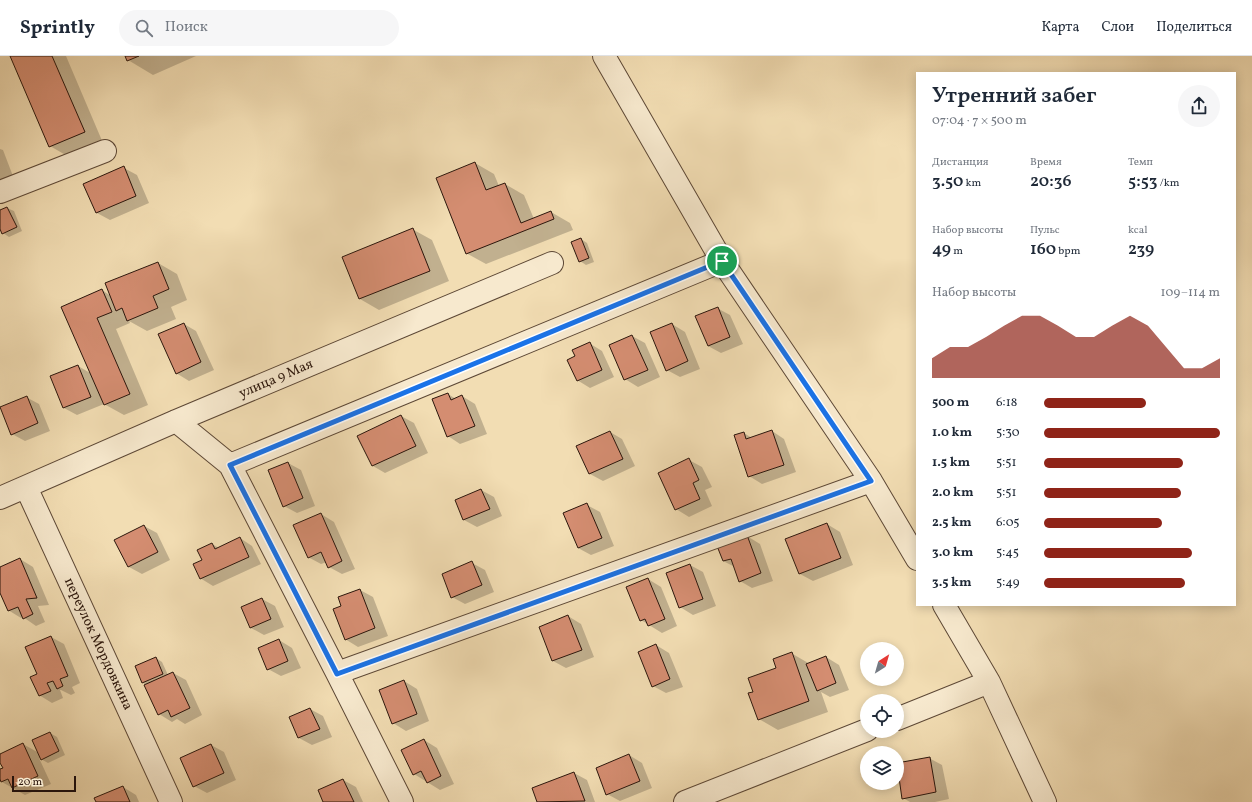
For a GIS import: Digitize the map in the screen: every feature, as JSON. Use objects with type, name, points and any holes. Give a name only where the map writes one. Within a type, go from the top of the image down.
[{"type":"street","points":[[604,56],[722,261],[871,481],[916,557]]},
{"type":"street","points":[[0,192],[106,151]]},
{"type":"street","points":[[230,465],[722,261]]},
{"type":"street","name":"улица 9 Мая","points":[[0,498],[176,421],[552,263]]},
{"type":"street","points":[[176,421],[230,465],[402,802]]},
{"type":"street","points":[[337,674],[871,481]]},
{"type":"street","name":"переулок Мордовкина","points":[[26,487],[171,802]]},
{"type":"street","points":[[945,606],[989,682],[1045,802]]},
{"type":"street","points":[[904,716],[989,682]]},
{"type":"street","points":[[685,802],[860,733]]},
{"type":"building","points":[[10,56],[52,56],[85,132],[49,147]]},
{"type":"building","points":[[125,56],[139,56],[127,61]]},
{"type":"building","points":[[475,162],[486,190],[505,183],[521,223],[551,211],[554,219],[466,254],[436,178]]},
{"type":"building","points":[[124,166],[136,196],[96,213],[83,184]]},
{"type":"building","points":[[7,207],[17,227],[2,234],[0,229],[0,210]]},
{"type":"building","points":[[413,228],[430,271],[359,299],[342,257]]},
{"type":"building","points":[[581,238],[589,258],[579,262],[571,242]]},
{"type":"building","points":[[158,262],[169,289],[153,296],[158,308],[127,321],[122,308],[116,311],[105,283]]},
{"type":"building","points":[[102,289],[112,312],[97,318],[130,394],[104,405],[61,307]]},
{"type":"building","points":[[718,307],[730,337],[708,346],[695,316]]},
{"type":"building","points":[[184,323],[201,362],[176,374],[158,334]]},
{"type":"building","points":[[672,323],[688,361],[666,371],[650,332]]},
{"type":"building","points":[[632,335],[648,370],[624,380],[609,345]]},
{"type":"building","points":[[590,342],[602,370],[577,381],[567,360],[575,356],[572,350]]},
{"type":"building","points":[[78,365],[91,397],[63,408],[50,376]]},
{"type":"building","points":[[448,393],[451,400],[462,395],[475,426],[447,437],[432,399]]},
{"type":"building","points":[[27,396],[38,423],[11,435],[0,407]]},
{"type":"building","points":[[401,415],[416,446],[372,466],[357,436]]},
{"type":"building","points":[[772,430],[784,465],[748,477],[734,435],[744,432],[746,439]]},
{"type":"building","points":[[610,431],[623,459],[589,474],[576,446]]},
{"type":"building","points":[[689,458],[699,480],[693,483],[700,499],[675,510],[658,473]]},
{"type":"building","points":[[288,462],[303,498],[283,507],[268,470]]},
{"type":"building","points":[[481,489],[490,509],[463,520],[455,500]]},
{"type":"building","points":[[587,503],[602,538],[578,548],[563,513]]},
{"type":"building","points":[[321,513],[342,561],[328,568],[321,552],[308,558],[293,525]]},
{"type":"building","points":[[827,523],[841,558],[799,574],[785,539]]},
{"type":"building","points":[[144,525],[158,552],[128,567],[114,540]]},
{"type":"building","points":[[747,535],[761,573],[739,582],[731,559],[723,561],[717,546]]},
{"type":"building","points":[[240,537],[249,557],[200,579],[193,564],[202,560],[197,550],[212,543],[215,549]]},
{"type":"building","points":[[20,558],[37,598],[26,599],[33,614],[23,619],[18,607],[8,611],[0,593],[0,567]]},
{"type":"building","points":[[472,561],[482,585],[451,598],[442,574]]},
{"type":"building","points":[[690,564],[703,599],[679,608],[666,573]]},
{"type":"building","points":[[648,578],[665,619],[648,626],[645,619],[640,621],[626,587]]},
{"type":"building","points":[[360,589],[375,628],[345,640],[333,609],[341,606],[338,597]]},
{"type":"building","points":[[262,598],[271,619],[250,628],[241,607]]},
{"type":"building","points":[[568,615],[582,650],[552,661],[539,627]]},
{"type":"building","points":[[51,636],[68,676],[60,679],[63,686],[57,689],[53,681],[47,683],[51,691],[39,696],[30,677],[37,674],[25,647]]},
{"type":"building","points":[[279,639],[288,661],[267,670],[258,648]]},
{"type":"building","points":[[656,644],[670,679],[652,687],[638,652]]},
{"type":"building","points":[[792,652],[809,701],[758,720],[748,693],[753,692],[748,678],[776,668],[773,659]]},
{"type":"building","points":[[826,656],[836,683],[817,691],[806,664]]},
{"type":"building","points":[[156,657],[163,674],[142,683],[135,666]]},
{"type":"building","points":[[173,672],[190,708],[171,717],[168,710],[158,715],[144,685]]},
{"type":"building","points":[[404,680],[417,714],[392,724],[379,690]]},
{"type":"building","points":[[310,708],[320,729],[298,738],[289,717]]},
{"type":"building","points":[[50,732],[59,751],[41,760],[32,740]]},
{"type":"building","points":[[424,739],[441,776],[427,783],[421,771],[413,775],[401,750]]},
{"type":"building","points":[[23,743],[38,776],[12,788],[8,779],[1,782],[0,769],[3,768],[0,763],[0,754]]},
{"type":"building","points":[[211,744],[224,773],[193,787],[180,758]]},
{"type":"building","points":[[629,754],[640,781],[606,795],[596,768]]},
{"type":"building","points":[[930,757],[936,792],[902,799],[901,790],[904,790],[904,762]]},
{"type":"building","points":[[574,772],[585,801],[537,802],[532,788]]},
{"type":"building","points":[[343,779],[354,802],[323,802],[318,790]]},
{"type":"building","points":[[123,786],[130,802],[96,802],[94,798]]},
{"type":"route","points":[[722,261],[871,481],[337,674],[230,465],[722,261]]}]
